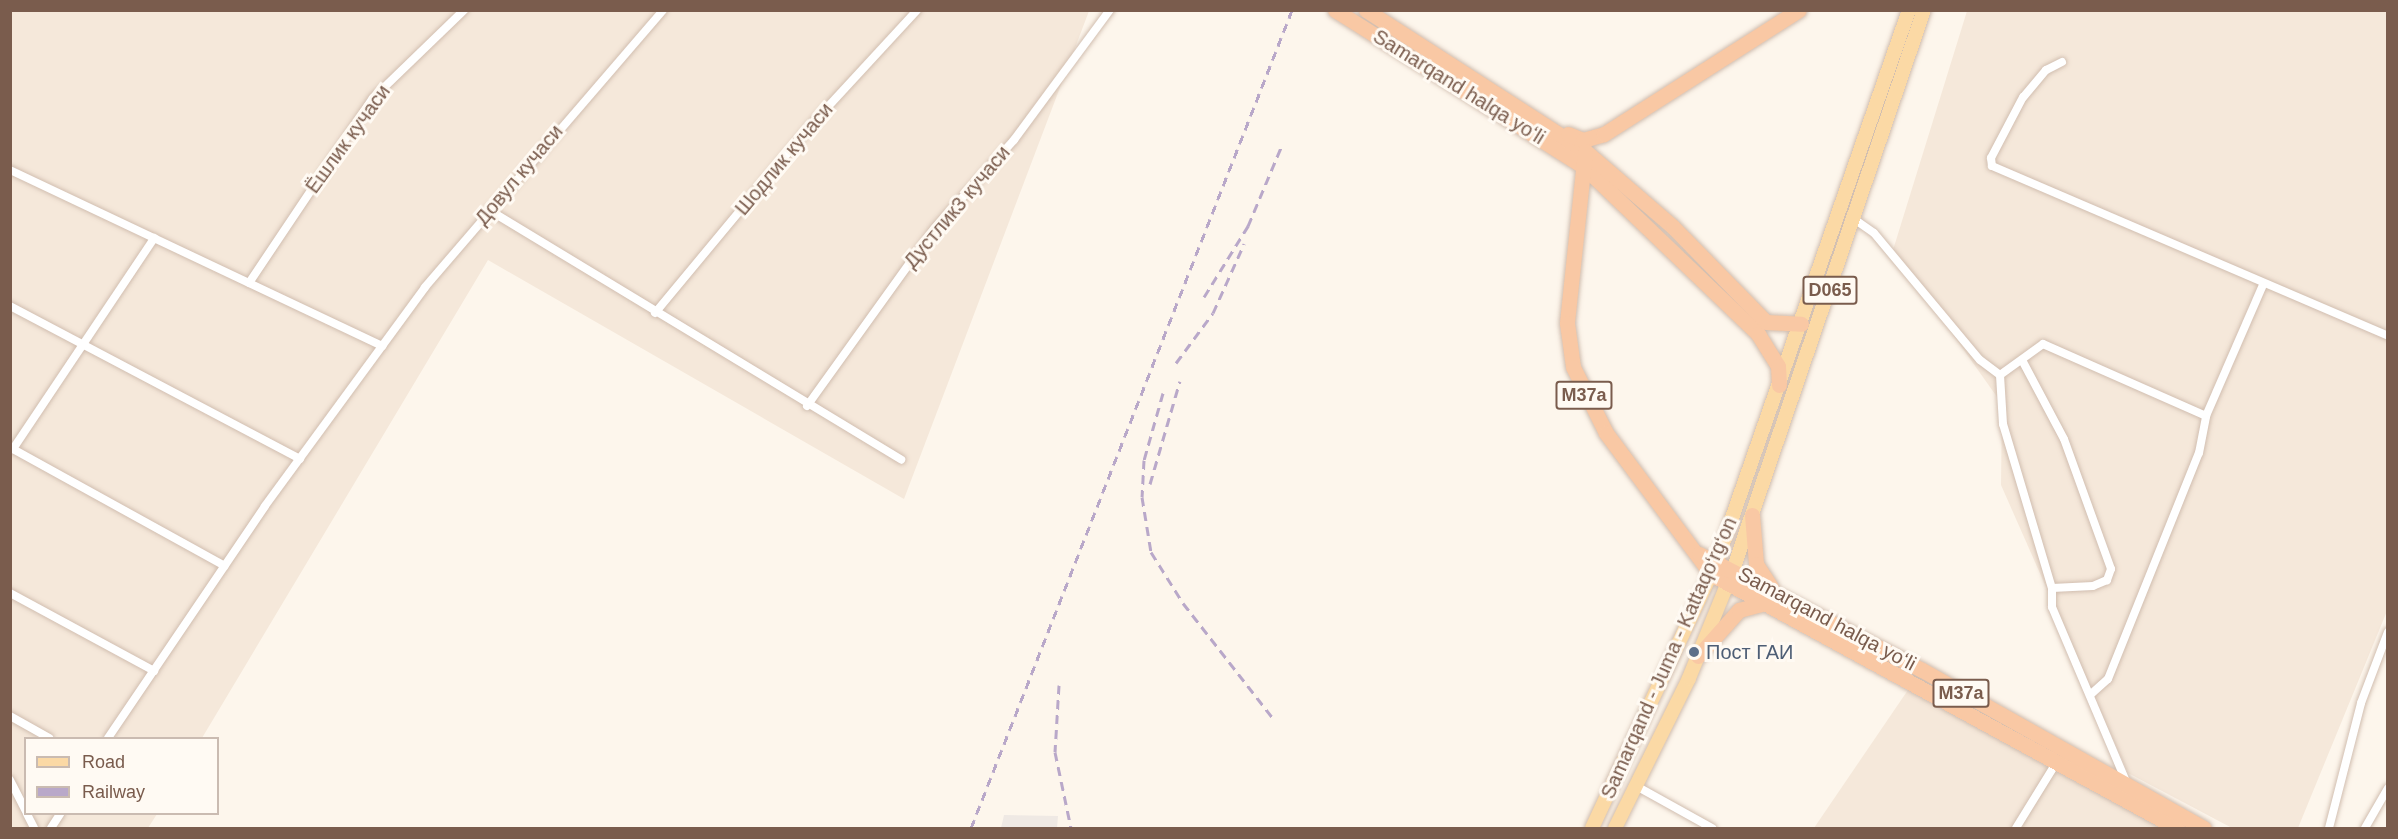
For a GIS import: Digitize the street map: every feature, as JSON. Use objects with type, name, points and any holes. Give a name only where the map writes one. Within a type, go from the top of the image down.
[{"type":"highway","name":"Samarqand halqa yoʻli","points":[[1335,10],[1563,152],[1584,158],[1758,334],[1778,366],[1779,385]]},
{"type":"highway","name":"Samarqand halqa yoʻli","points":[[1366,10],[1546,126],[1584,158],[1658,213],[1766,322],[1801,324]]},
{"type":"highway","points":[[1546,126],[1576,139],[1598,138],[1799,10]]},
{"type":"highway","points":[[1563,152],[1576,171],[1579,201]]},
{"type":"highway","name":"Samarqand halqa yoʻli","points":[[1584,158],[1567,323],[1575,374],[1606,433],[1699,554],[1714,567],[1731,577],[2060,757],[2177,828]]},
{"type":"highway","points":[[1698,656],[1739,610],[1771,597],[1756,564],[1752,515]]},
{"type":"highway","name":"Samarqand halqa yoʻli","points":[[2060,757],[2129,789],[2204,828]]},
{"type":"main road","name":"Samarqand - Juma - Kattaqo‘rg‘on","points":[[1592,828],[1714,567],[1801,324],[1909,10]]},
{"type":"main road","name":"Samarqand - Juma - Kattaqo‘rg‘on","points":[[1615,828],[1638,787],[1698,656],[1731,577],[1924,10]]},
{"type":"street","name":"Довул кучаси","points":[[109,737],[225,566],[382,346],[489,210],[663,10]]},
{"type":"street","name":"Шодлик кучаси","points":[[656,313],[811,125],[917,10]]},
{"type":"street","name":"Дустлик3 кучаси","points":[[807,406],[935,228],[1014,140],[1110,10]]},
{"type":"street","name":"Ёшлик кучаси","points":[[249,283],[373,98],[460,11]]},
{"type":"street","points":[[2062,62],[2046,70],[2023,97],[1992,166],[2263,285],[2388,336]]},
{"type":"street","points":[[10,170],[382,346]]},
{"type":"street","points":[[489,210],[807,406],[901,460]]},
{"type":"street","points":[[1854,219],[1874,233],[1980,360],[2000,375],[2003,424],[2052,588],[2052,607],[2129,789]]},
{"type":"street","points":[[154,238],[81,340],[12,448],[225,566]]},
{"type":"street","points":[[2090,695],[2108,679],[2199,453],[2206,416],[2263,285]]},
{"type":"street","points":[[10,306],[81,340],[300,459]]},
{"type":"street","points":[[2000,375],[2043,344],[2206,416]]},
{"type":"street","points":[[2022,360],[2064,439],[2111,569],[2107,580],[2093,586],[2052,588]]},
{"type":"street","points":[[10,592],[153,671]]},
{"type":"street","points":[[2330,828],[2361,702],[2388,632]]},
{"type":"street","points":[[10,716],[47,737]]},
{"type":"street","points":[[2016,828],[2060,757]]},
{"type":"street","points":[[10,780],[24,808]]},
{"type":"street","points":[[1638,787],[1712,828]]},
{"type":"street","points":[[2365,828],[2388,788]]},
{"type":"street","points":[[51,828],[59,815]]},
{"type":"shaded area","points":[[10,11],[1089,11],[904,499],[488,260],[203,737],[24,737],[24,815],[156,815],[148,828],[11,828]]},
{"type":"shaded area","points":[[1967,11],[2387,11],[2387,611],[2298,828],[2232,828],[2128,773],[2001,485],[2002,404],[1893,250]]},
{"type":"shaded area","points":[[1910,687],[2163,828],[1814,828]]},
{"type":"shaded area","points":[[1004,815],[1058,816],[1057,828],[1001,828]]},
{"type":"railway","points":[[971,828],[1292,10]]},
{"type":"railway","points":[[1204,297],[1248,226],[1282,145]]},
{"type":"railway","points":[[1176,363],[1213,313],[1244,244]]},
{"type":"railway","points":[[1150,484],[1180,381]]},
{"type":"railway","points":[[1163,393],[1144,460],[1142,497],[1151,552],[1183,603],[1272,717]]},
{"type":"railway","points":[[1059,685],[1055,752],[1071,828]]},
{"type":"place","name":"Пост ГАИ","points":[[1694,652]]}]
